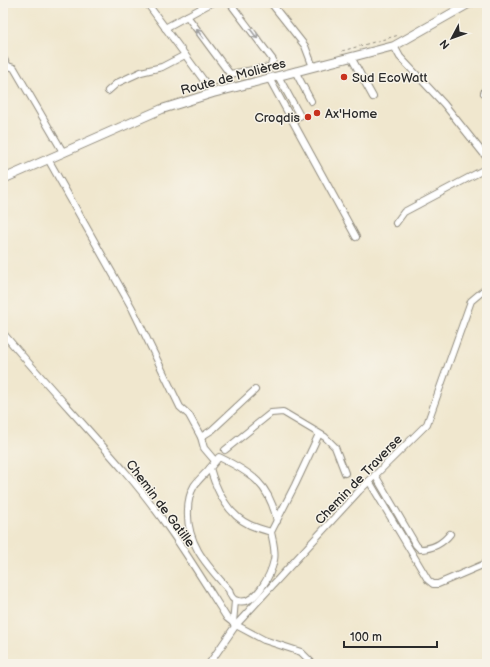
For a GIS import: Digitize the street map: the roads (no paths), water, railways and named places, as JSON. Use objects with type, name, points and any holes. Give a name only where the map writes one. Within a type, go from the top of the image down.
[{"type":"main road","name":"Route de Molières","points":[[3,179],[162,109],[213,93],[394,46],[470,3]]},
{"type":"street","points":[[147,3],[213,93]]},
{"type":"street","points":[[165,28],[211,3]]},
{"type":"street","points":[[186,16],[230,74],[270,67],[273,60],[230,3]]},
{"type":"street","points":[[270,3],[305,46],[313,67]]},
{"type":"street","points":[[394,46],[400,57],[444,104],[487,158]]},
{"type":"street","points":[[108,90],[117,83],[141,72],[162,67],[185,55]]},
{"type":"street","points":[[351,57],[372,97]]},
{"type":"street","points":[[3,58],[8,66],[14,68],[63,152]]},
{"type":"street","points":[[295,71],[311,101]]},
{"type":"street","points":[[278,76],[300,116]]},
{"type":"street","points":[[269,78],[356,238]]},
{"type":"street","points":[[484,94],[487,85]]},
{"type":"street","points":[[48,159],[132,308],[180,407],[189,415],[201,437],[204,448],[217,459],[234,464],[256,478],[266,491],[274,508],[277,522]]},
{"type":"street","points":[[396,223],[404,212],[487,168]]},
{"type":"street","name":"Chemin de Traverse","points":[[209,664],[234,624],[369,481],[427,424],[471,302],[484,290],[487,290]]},
{"type":"street","name":"Chemin de Gatille","points":[[3,333],[38,375],[128,474],[170,531],[227,618],[234,624],[264,640],[301,652],[313,664]]},
{"type":"street","points":[[201,437],[212,430],[255,390]]},
{"type":"street","points":[[319,434],[271,532],[274,545],[274,559],[269,575],[258,592],[249,600],[243,602],[235,601],[230,596],[229,590],[203,558],[192,540],[189,530],[188,502],[194,486],[217,459],[223,448],[271,413],[283,412],[325,437],[335,447],[345,473]]},
{"type":"street","points":[[210,468],[214,480],[229,507],[239,518],[249,524],[271,532]]},
{"type":"street","points":[[375,475],[416,545],[420,549],[430,548],[438,544],[450,534]]},
{"type":"street","points":[[369,481],[430,583],[438,584],[487,563]]},
{"type":"street","points":[[234,624],[235,601]]},
{"type":"place","name":"Sud EcoWatt","points":[[344,77]]},
{"type":"place","name":"Ax'Home","points":[[317,113]]},
{"type":"place","name":"Croqdis","points":[[308,117]]}]
